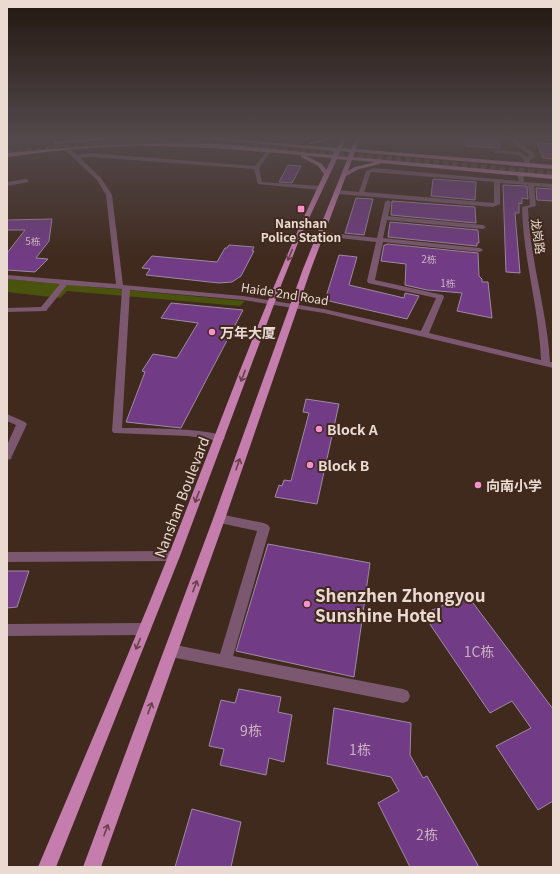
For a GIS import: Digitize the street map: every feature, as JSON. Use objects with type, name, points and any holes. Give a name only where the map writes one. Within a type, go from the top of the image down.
[{"type":"main road","name":"Nanshan Boulevard","points":[[47,867],[174,556],[220,438],[270,302],[299,233],[325,179]]},
{"type":"main road","points":[[92,867],[219,519],[306,269],[343,179]]},
{"type":"street","points":[[98,179],[110,195],[123,287],[117,431],[188,433],[220,438]]},
{"type":"street","points":[[259,179],[260,183],[320,188]]},
{"type":"street","points":[[361,194],[366,179]]},
{"type":"street","points":[[473,179],[553,186]]},
{"type":"street","points":[[521,179],[522,183]]},
{"type":"street","points":[[338,192],[493,206],[497,204],[498,181]]},
{"type":"street","points":[[7,184],[26,182]]},
{"type":"street","name":"龙岗路","points":[[530,184],[533,206],[525,207],[525,226],[550,364]]},
{"type":"street","points":[[388,202],[371,281],[440,297],[424,335]]},
{"type":"street","points":[[384,218],[483,227]]},
{"type":"street","points":[[321,234],[480,250]]},
{"type":"street","name":"Haide 2nd Road","points":[[7,277],[243,298],[270,302],[324,311],[550,364]]},
{"type":"street","points":[[7,310],[43,309],[65,282]]},
{"type":"street","points":[[7,417],[22,424],[7,456]]},
{"type":"street","points":[[219,519],[264,528],[225,661]]},
{"type":"street","points":[[7,557],[174,556]]},
{"type":"street","points":[[7,630],[144,629]]},
{"type":"street","points":[[171,651],[403,696]]},
{"type":"green space","points":[[7,279],[245,301],[240,306],[67,291],[60,298],[7,292]]},
{"type":"building","points":[[281,179],[294,179],[292,183],[279,182]]},
{"type":"building","points":[[433,179],[476,182],[475,200],[431,196]]},
{"type":"building","points":[[503,185],[527,186],[528,199],[522,198],[522,204],[519,203],[519,213],[515,213],[520,273],[506,272]]},
{"type":"building","points":[[536,188],[553,189],[553,201],[537,200]]},
{"type":"building","points":[[356,198],[373,199],[364,235],[345,233]]},
{"type":"building","points":[[392,201],[475,207],[476,223],[391,215]]},
{"type":"building","points":[[52,219],[49,241],[36,258],[48,259],[35,272],[7,270],[7,253],[25,230],[7,230],[7,220]]},
{"type":"building","points":[[390,222],[478,230],[479,243],[477,243],[477,246],[388,237]]},
{"type":"building","points":[[387,244],[478,253],[479,276],[482,279],[482,282],[488,282],[492,318],[457,311],[462,293],[427,290],[405,285],[406,264],[381,261],[384,245]]},
{"type":"building","points":[[229,245],[254,247],[252,251],[254,251],[241,276],[232,282],[219,283],[146,275],[150,269],[142,268],[152,256],[217,262],[225,248]]},
{"type":"building","points":[[339,255],[357,257],[349,285],[404,298],[405,293],[419,296],[407,319],[325,300]]},
{"type":"building","points":[[171,303],[243,310],[181,428],[126,422],[145,372],[142,371],[153,354],[177,358],[198,323],[161,318]]},
{"type":"building","points":[[306,399],[339,404],[317,504],[275,497],[279,485],[282,486],[284,480],[291,481],[309,413],[303,412]]},
{"type":"building","points":[[268,544],[370,563],[354,677],[236,651]]},
{"type":"building","points":[[7,571],[29,571],[17,607],[7,608]]},
{"type":"building","points":[[467,595],[553,709],[553,801],[538,810],[496,746],[531,728],[512,701],[490,713],[423,614]]},
{"type":"building","points":[[239,689],[281,697],[278,712],[292,715],[284,762],[269,758],[266,775],[220,765],[224,749],[209,746],[221,700],[235,703]]},
{"type":"building","points":[[334,708],[411,723],[410,755],[423,778],[427,776],[479,867],[410,867],[378,803],[399,791],[391,777],[327,764]]},
{"type":"building","points":[[192,809],[241,822],[231,867],[175,867]]},
{"type":"place","name":"Nanshan Police Station","points":[[301,209]]},
{"type":"place","name":"万年大厦","points":[[212,332]]},
{"type":"place","name":"Block A","points":[[319,429]]},
{"type":"place","name":"Block B","points":[[310,465]]},
{"type":"place","name":"向南小学","points":[[478,485]]},
{"type":"place","name":"Shenzhen Zhongyou Sunshine Hotel","points":[[307,604]]}]
